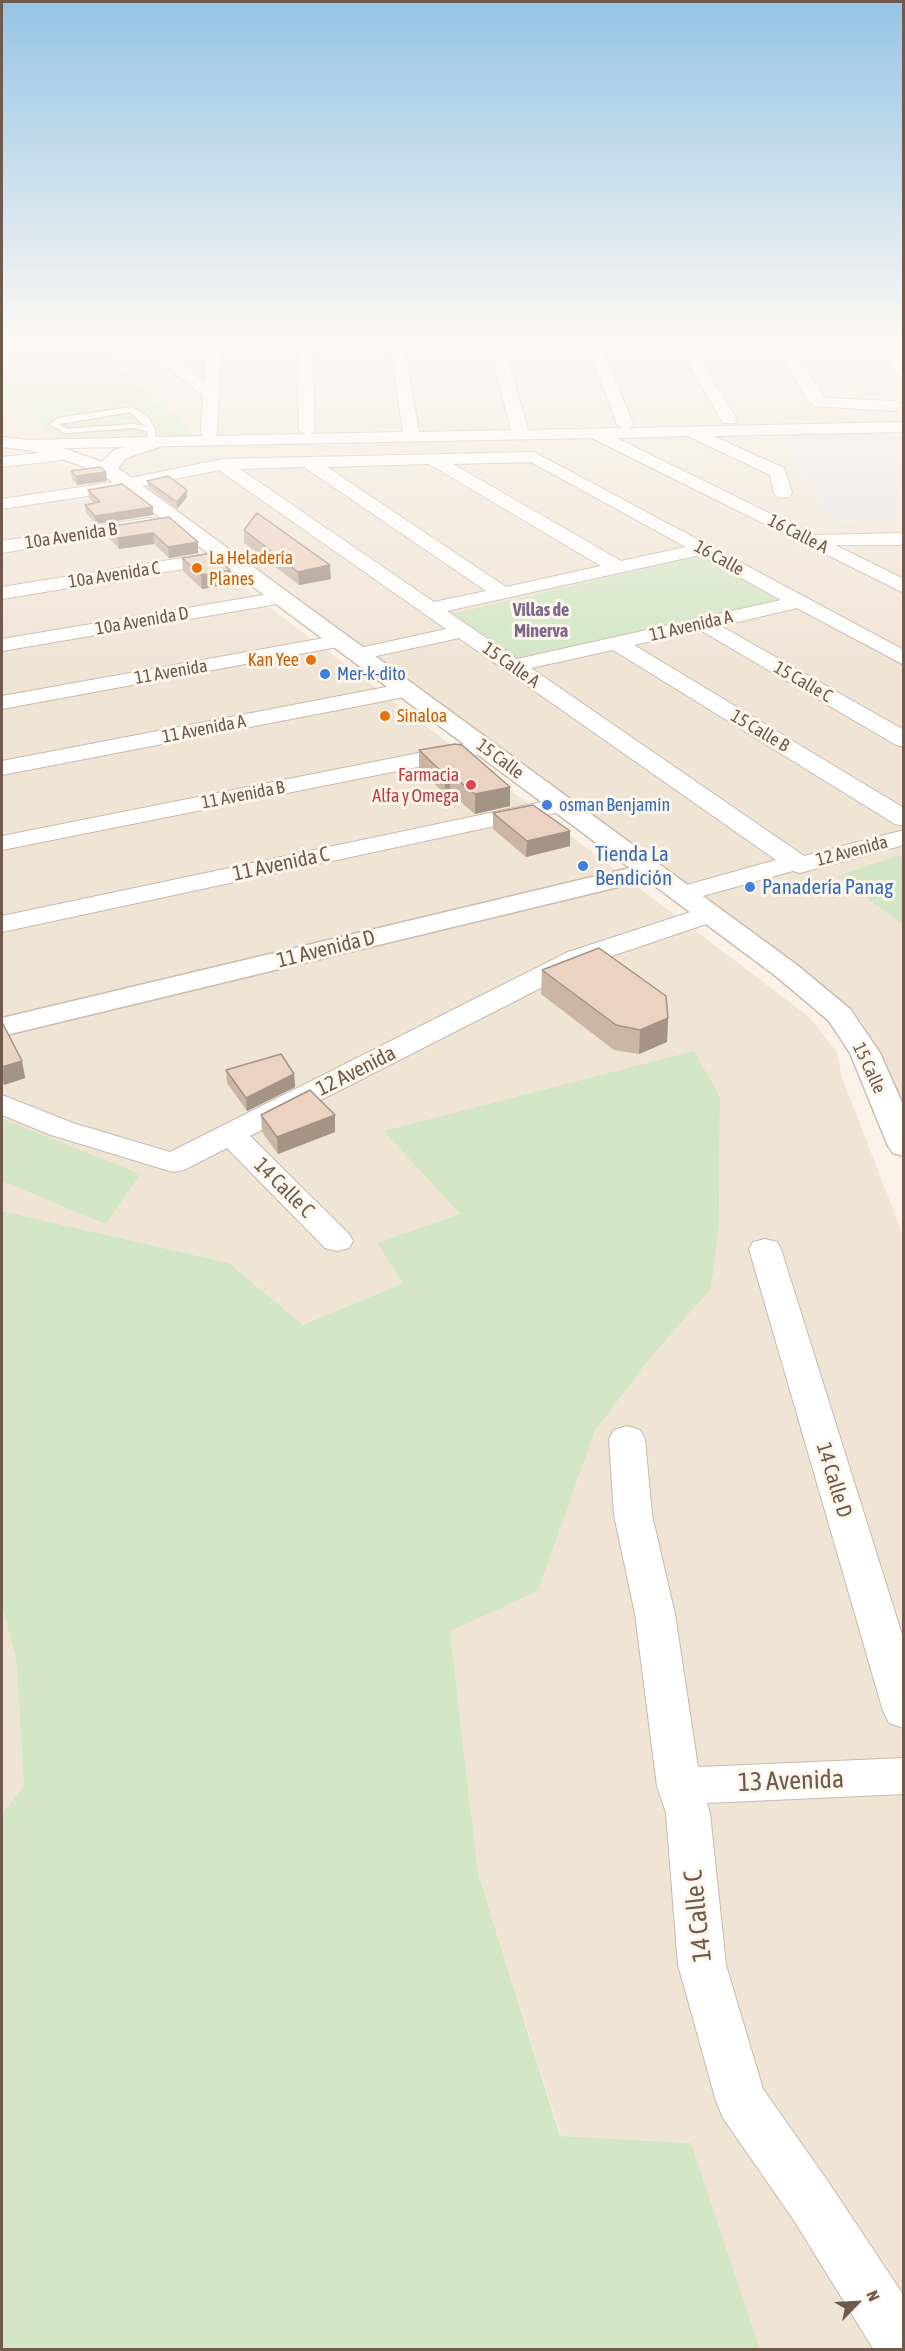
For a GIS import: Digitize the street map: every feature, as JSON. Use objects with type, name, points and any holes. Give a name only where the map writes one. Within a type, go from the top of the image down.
[{"type":"street","name":"15 Calle","points":[[43,449],[69,455],[108,470],[787,971],[840,1015],[865,1053],[903,1146]]},
{"type":"street","points":[[108,470],[111,462],[129,449]]},
{"type":"street","name":"16 Calle A","points":[[627,449],[898,581]]},
{"type":"street","points":[[726,449],[778,472],[783,493]]},
{"type":"street","points":[[3,452],[69,455]]},
{"type":"street","name":"16 Calle","points":[[431,459],[534,457],[903,659]]},
{"type":"street","points":[[2,504],[127,484],[222,464],[431,459],[618,568]]},
{"type":"street","points":[[308,462],[502,593]]},
{"type":"street","name":"15 Calle A","points":[[222,464],[798,864]]},
{"type":"street","name":"10a Avenida B","points":[[2,547],[175,519]]},
{"type":"street","points":[[810,540],[903,538]]},
{"type":"street","points":[[430,609],[704,549]]},
{"type":"street","name":"10a Avenida C","points":[[2,593],[226,557]]},
{"type":"street","name":"10a Avenida D","points":[[2,645],[282,598]]},
{"type":"street","name":"11 Avenida A","points":[[513,666],[799,602]]},
{"type":"street","name":"15 Calle C","points":[[702,623],[903,740]]},
{"type":"street","points":[[350,648],[463,631]]},
{"type":"street","name":"15 Calle B","points":[[616,643],[903,819]]},
{"type":"street","name":"11 Avenida","points":[[2,703],[350,648]]},
{"type":"street","name":"11 Avenida A","points":[[2,768],[407,690]]},
{"type":"street","name":"11 Avenida B","points":[[2,843],[484,747]]},
{"type":"street","name":"11 Avenida C","points":[[2,924],[561,804]]},
{"type":"street","name":"12 Avenida","points":[[681,894],[903,837]]},
{"type":"street","name":"11 Avenida D","points":[[2,1027],[651,871]]},
{"type":"street","name":"12 Avenida","points":[[2,1104],[62,1129],[173,1163],[578,958],[709,914]]},
{"type":"street","name":"14 Calle C","points":[[231,1135],[338,1241]]},
{"type":"street","name":"14 Calle D","points":[[765,1249],[903,1711]]},
{"type":"street","name":"14 Calle C","points":[[627,1438],[633,1515],[655,1614],[679,1786],[688,1813],[702,1965],[741,2101],[811,2201],[903,2346]]},
{"type":"street","name":"13 Avenida","points":[[679,1786],[903,1776]]},
{"type":"shaded area","points":[[2,449],[71,466],[95,477],[809,1017],[837,1052],[842,1078],[903,1235],[903,2349],[760,2349],[691,2143],[561,2136],[478,1873],[450,1630],[538,1591],[595,1431],[650,1358],[711,1289],[719,1227],[720,1097],[385,1131],[460,1214],[377,1243],[403,1283],[303,1325],[229,1263],[2,1211]]},
{"type":"shaded area","points":[[151,449],[789,449],[831,521],[903,519],[903,854],[837,876],[903,925],[903,1116],[863,1023],[841,1000],[117,468],[123,457]]},
{"type":"shaded area","points":[[789,449],[903,449],[903,519],[831,521]]},
{"type":"shaded area","points":[[2,1606],[16,1658],[24,1786],[2,1814]]},
{"type":"green space","points":[[701,556],[789,601],[523,662],[452,614]]},
{"type":"green space","points":[[904,854],[903,925],[837,876]]},
{"type":"green space","points":[[694,1051],[720,1097],[719,1227],[711,1289],[650,1358],[595,1431],[538,1591],[450,1631],[478,1873],[560,2136],[691,2143],[760,2349],[2,2349],[2,1814],[24,1786],[16,1658],[2,1606],[2,1211],[229,1263],[303,1325],[403,1283],[377,1243],[460,1214],[384,1131]]},
{"type":"green space","points":[[2,1119],[140,1174],[106,1224],[2,1181]]},
{"type":"building","points":[[100,467],[106,472],[76,476],[71,471]]},
{"type":"building","points":[[168,476],[187,490],[177,502],[147,481]]},
{"type":"building","points":[[122,484],[153,507],[95,516],[85,505],[100,502],[88,490]]},
{"type":"building","points":[[257,513],[330,565],[298,572],[244,530]]},
{"type":"building","points":[[169,517],[198,542],[168,547],[153,533],[118,538],[107,527]]},
{"type":"building","points":[[212,553],[230,570],[201,575],[182,558]]},
{"type":"building","points":[[455,744],[462,745],[510,787],[475,794],[450,774],[445,775],[419,750]]},
{"type":"building","points":[[533,805],[570,831],[527,841],[493,813]]},
{"type":"building","points":[[599,948],[666,996],[668,1018],[640,1030],[616,1025],[542,970]]},
{"type":"building","points":[[2,1022],[22,1061],[2,1067]]},
{"type":"building","points":[[281,1054],[294,1074],[246,1098],[226,1070]]},
{"type":"building","points":[[310,1090],[335,1115],[277,1137],[261,1115]]},
{"type":"place","name":"La Heladería Planes","points":[[197,568]]},
{"type":"place","name":"Kan Yee","points":[[311,660]]},
{"type":"place","name":"Mer-k-dito","points":[[325,674]]},
{"type":"place","name":"Sinaloa","points":[[385,716]]},
{"type":"place","name":"Farmacia Alfa y Omega","points":[[471,785]]},
{"type":"place","name":"osman Benjamín","points":[[547,805]]},
{"type":"place","name":"Tienda La Bendición","points":[[583,866]]},
{"type":"place","name":"Panadería Panag","points":[[750,887]]},
{"type":"district","name":"Villas de Minerva","points":[[541,620]]}]
